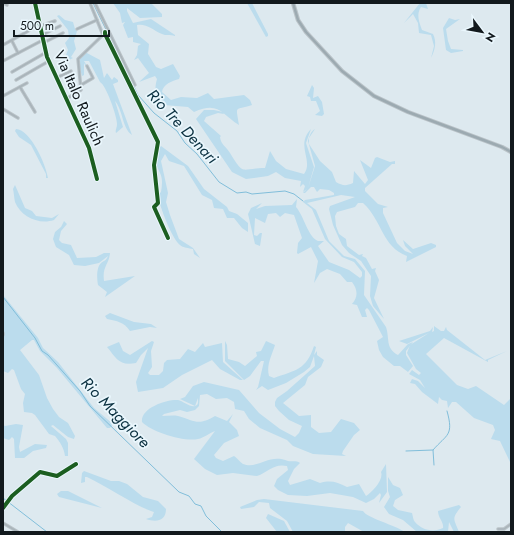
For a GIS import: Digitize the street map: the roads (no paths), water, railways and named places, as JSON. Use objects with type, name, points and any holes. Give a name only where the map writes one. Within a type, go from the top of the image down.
[{"type":"main road","points":[[292,3],[298,20],[306,32],[342,71],[372,94],[404,111],[503,147],[511,152]]},
{"type":"street","name":"Via Italo Raulich","points":[[35,3],[46,53],[89,148],[97,179]]},
{"type":"street","points":[[90,3],[158,142],[154,165],[158,202],[154,207],[168,238]]},
{"type":"street","points":[[95,3],[112,41],[135,85]]},
{"type":"street","points":[[76,29],[97,20]]},
{"type":"street","points":[[3,45],[40,25],[55,21]]},
{"type":"street","points":[[42,35],[60,26]]},
{"type":"street","points":[[66,99],[80,92],[81,85],[78,60],[108,30]]},
{"type":"street","points":[[43,44],[63,34]]},
{"type":"street","points":[[12,40],[18,53]]},
{"type":"street","points":[[3,61],[43,40]]},
{"type":"street","points":[[12,72],[46,53]]},
{"type":"street","points":[[16,80],[49,61]]},
{"type":"street","points":[[81,85],[93,78],[87,66]]},
{"type":"street","points":[[56,78],[71,71]]},
{"type":"street","points":[[3,96],[27,83]]},
{"type":"street","points":[[20,87],[35,112]]},
{"type":"street","points":[[3,109],[18,118]]},
{"type":"street","points":[[3,508],[12,496],[39,472],[57,476],[76,464]]},
{"type":"street","points":[[3,523],[18,532]]},
{"type":"street","points":[[498,529],[504,529],[511,524]]},
{"type":"waterway","name":"Rio Tre Denari","points":[[93,3],[138,95],[154,113],[177,131],[185,143],[197,154],[219,182],[237,193],[246,192],[252,194],[285,191],[294,194],[303,201]]},
{"type":"waterway","name":"Rio Maggiore","points":[[3,297],[35,338],[42,351],[48,355],[80,391],[90,406],[179,492],[189,496],[195,504],[201,506],[206,516],[222,532]]},
{"type":"waterway","points":[[434,465],[433,450],[448,434],[449,430],[450,425],[447,411]]},
{"type":"waterway","points":[[406,451],[433,450]]},
{"type":"waterway","points":[[3,498],[47,532]]}]
